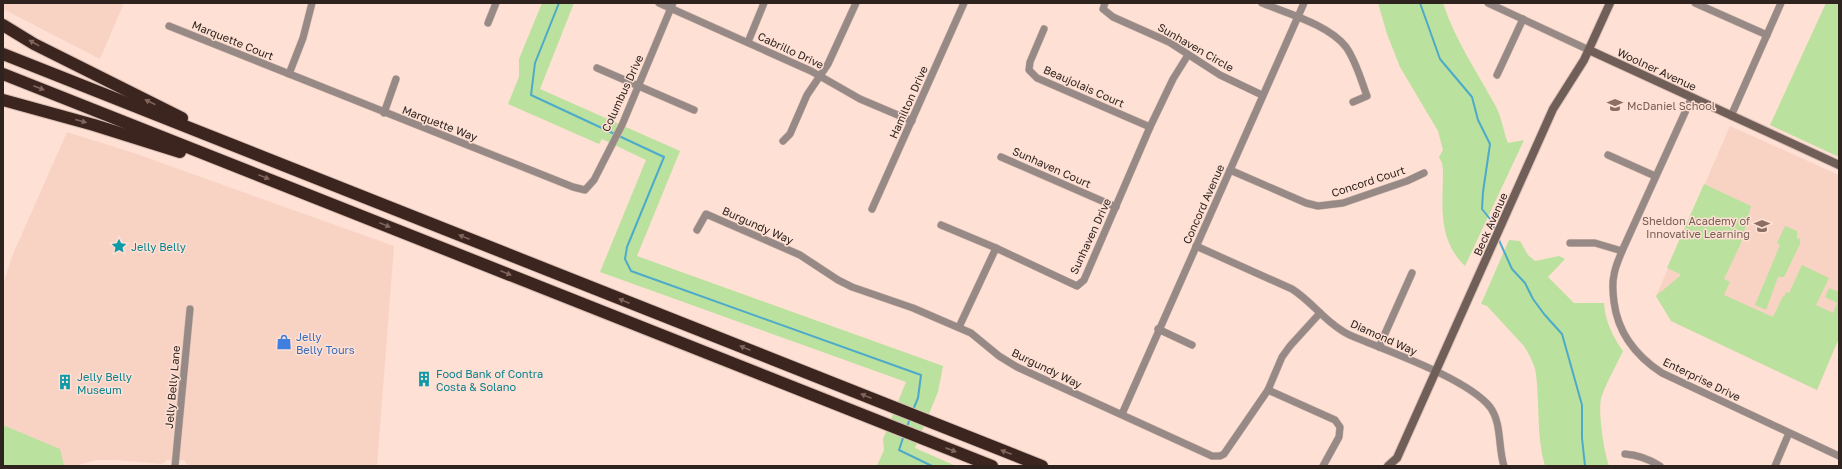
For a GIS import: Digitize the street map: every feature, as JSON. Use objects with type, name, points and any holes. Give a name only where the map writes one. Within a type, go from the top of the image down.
[{"type":"highway","points":[[3,25],[34,44],[187,120],[221,141]]},
{"type":"highway","points":[[3,54],[1042,466]]},
{"type":"highway","points":[[3,74],[992,466]]},
{"type":"highway","points":[[3,100],[136,137],[209,162],[248,171]]},
{"type":"street","points":[[289,74],[303,38],[312,3]]},
{"type":"street","points":[[488,23],[496,3]]},
{"type":"street","name":"Cabrillo Drive","points":[[659,3],[672,6],[820,75],[860,99],[912,122]]},
{"type":"street","points":[[748,42],[764,3]]},
{"type":"street","points":[[783,141],[790,134],[807,95],[828,64],[856,3]]},
{"type":"street","name":"Hamilton Drive","points":[[872,209],[964,3]]},
{"type":"street","name":"Sunhaven Circle","points":[[1105,3],[1103,9],[1113,17],[1169,42],[1220,75],[1262,95]]},
{"type":"street","points":[[1262,3],[1326,30],[1338,38],[1347,49],[1367,96],[1353,102]]},
{"type":"street","name":"Concord Avenue","points":[[1122,414],[1158,329],[1304,3]]},
{"type":"street","name":"Woolner Avenue","points":[[1488,3],[1839,165]]},
{"type":"street","name":"Beck Avenue","points":[[1388,466],[1398,462],[1553,109],[1589,50],[1610,3]]},
{"type":"street","points":[[1695,3],[1767,36]]},
{"type":"street","points":[[1732,116],[1781,3]]},
{"type":"street","name":"Columbus Drive","points":[[585,190],[594,180],[611,143],[622,125],[672,6]]},
{"type":"street","points":[[1497,75],[1523,19]]},
{"type":"street","name":"Marquette Court","points":[[169,26],[289,74]]},
{"type":"street","name":"Beaujolais Court","points":[[1044,29],[1030,62],[1029,70],[1037,78],[1150,127]]},
{"type":"street","name":"Sunhaven Drive","points":[[996,248],[1077,286],[1084,280],[1150,127],[1173,79],[1188,55]]},
{"type":"street","points":[[597,68],[694,110]]},
{"type":"street","name":"Marquette Way","points":[[289,74],[384,113],[573,187],[585,190]]},
{"type":"street","points":[[384,113],[396,78]]},
{"type":"street","name":"Enterprise Drive","points":[[1692,98],[1655,176],[1613,276],[1613,295],[1616,316],[1624,335],[1634,351],[1662,373],[1839,456]]},
{"type":"street","points":[[1608,155],[1655,176]]},
{"type":"street","name":"Sunhaven Court","points":[[1001,157],[1116,207]]},
{"type":"street","name":"Concord Court","points":[[1230,170],[1299,200],[1318,206],[1343,202],[1408,181],[1424,173]]},
{"type":"street","name":"Burgundy Way","points":[[697,230],[706,214],[800,255],[838,280],[852,287],[913,308],[959,327],[971,333],[999,356],[1018,367],[1212,456],[1220,456],[1224,454],[1268,390],[1282,357],[1320,313]]},
{"type":"street","points":[[941,225],[996,248],[959,327]]},
{"type":"street","points":[[1570,243],[1595,244],[1622,252]]},
{"type":"street","name":"Diamond Way","points":[[1196,246],[1292,289],[1304,296],[1320,313],[1342,331],[1436,373],[1473,392],[1490,407],[1498,430],[1504,466]]},
{"type":"street","points":[[1379,347],[1412,273]]},
{"type":"street","name":"Jelly Belly Lane","points":[[175,466],[190,309]]},
{"type":"street","points":[[1158,329],[1192,345]]},
{"type":"street","points":[[1268,390],[1335,420],[1340,427],[1339,437],[1323,466]]},
{"type":"street","points":[[1775,466],[1789,433]]},
{"type":"street","points":[[1626,454],[1636,455],[1660,466]]},
{"type":"shaded area","points":[[3,3],[124,3],[100,59],[3,9]]},
{"type":"shaded area","name":"Sheldon Academy of Innovative Learning","points":[[1730,126],[1839,175],[1839,338],[1817,390],[1671,321],[1656,296]]},
{"type":"shaded area","points":[[67,132],[134,153],[394,246],[377,466],[188,466],[184,460],[167,460],[162,464],[97,460],[75,466],[64,466],[59,449],[3,425],[3,284],[13,254]]},
{"type":"green space","points":[[542,3],[574,3],[540,89],[680,151],[637,256],[943,366],[938,392],[915,448],[956,466],[877,466],[884,450],[883,439],[906,382],[600,272],[646,160],[602,139],[599,144],[508,104],[519,77],[519,59]]},
{"type":"green space","points":[[1378,3],[1443,3],[1460,43],[1497,110],[1508,143],[1524,140],[1465,266],[1456,256],[1446,233],[1443,209],[1443,170],[1439,157],[1443,150],[1438,131],[1400,67],[1387,34]]},
{"type":"green space","points":[[1826,3],[1839,3],[1839,157],[1770,125]]},
{"type":"green space","points":[[1704,184],[1751,206],[1741,243],[1724,279],[1730,282],[1724,295],[1773,317],[1783,296],[1784,297],[1786,292],[1789,293],[1802,265],[1829,278],[1816,305],[1833,313],[1837,303],[1825,297],[1829,288],[1839,292],[1839,338],[1817,390],[1671,321],[1656,296],[1680,276],[1680,274],[1667,268]]},
{"type":"green space","points":[[1785,226],[1797,231],[1797,238],[1800,239],[1800,244],[1784,277],[1778,277],[1766,310],[1755,305],[1780,245],[1777,243]]},
{"type":"green space","points":[[1509,240],[1520,241],[1528,255],[1535,261],[1559,256],[1565,259],[1548,277],[1574,303],[1604,303],[1610,328],[1623,351],[1608,382],[1600,405],[1602,432],[1609,466],[1545,466],[1540,443],[1537,386],[1533,363],[1524,346],[1487,306],[1481,304]]},
{"type":"green space","points":[[3,425],[60,449],[64,466],[3,466]]},
{"type":"waterway","points":[[559,3],[535,63],[531,95],[664,157],[627,247],[625,259],[631,271],[921,375],[918,398],[913,410]]},
{"type":"waterway","points":[[1420,3],[1440,59],[1472,97],[1478,120],[1490,144],[1482,209],[1490,219],[1495,230]]},
{"type":"waterway","points":[[1498,238],[1512,269],[1525,283],[1533,299],[1544,314],[1562,334],[1582,405],[1582,438],[1585,466]]},
{"type":"waterway","points":[[907,427],[910,418]]},
{"type":"waterway","points":[[904,435],[899,450],[932,466]]},
{"type":"place","name":"McDaniel School","points":[[1615,105]]},
{"type":"place","name":"Sheldon Academy of Innovative Learning","points":[[1762,226]]},
{"type":"place","name":"Jelly Belly","points":[[119,246]]},
{"type":"place","name":"Jelly Belly Tours","points":[[284,342]]},
{"type":"place","name":"Food Bank of Contra Costa & Solano","points":[[424,379]]},
{"type":"place","name":"Jelly Belly Museum","points":[[65,382]]}]
